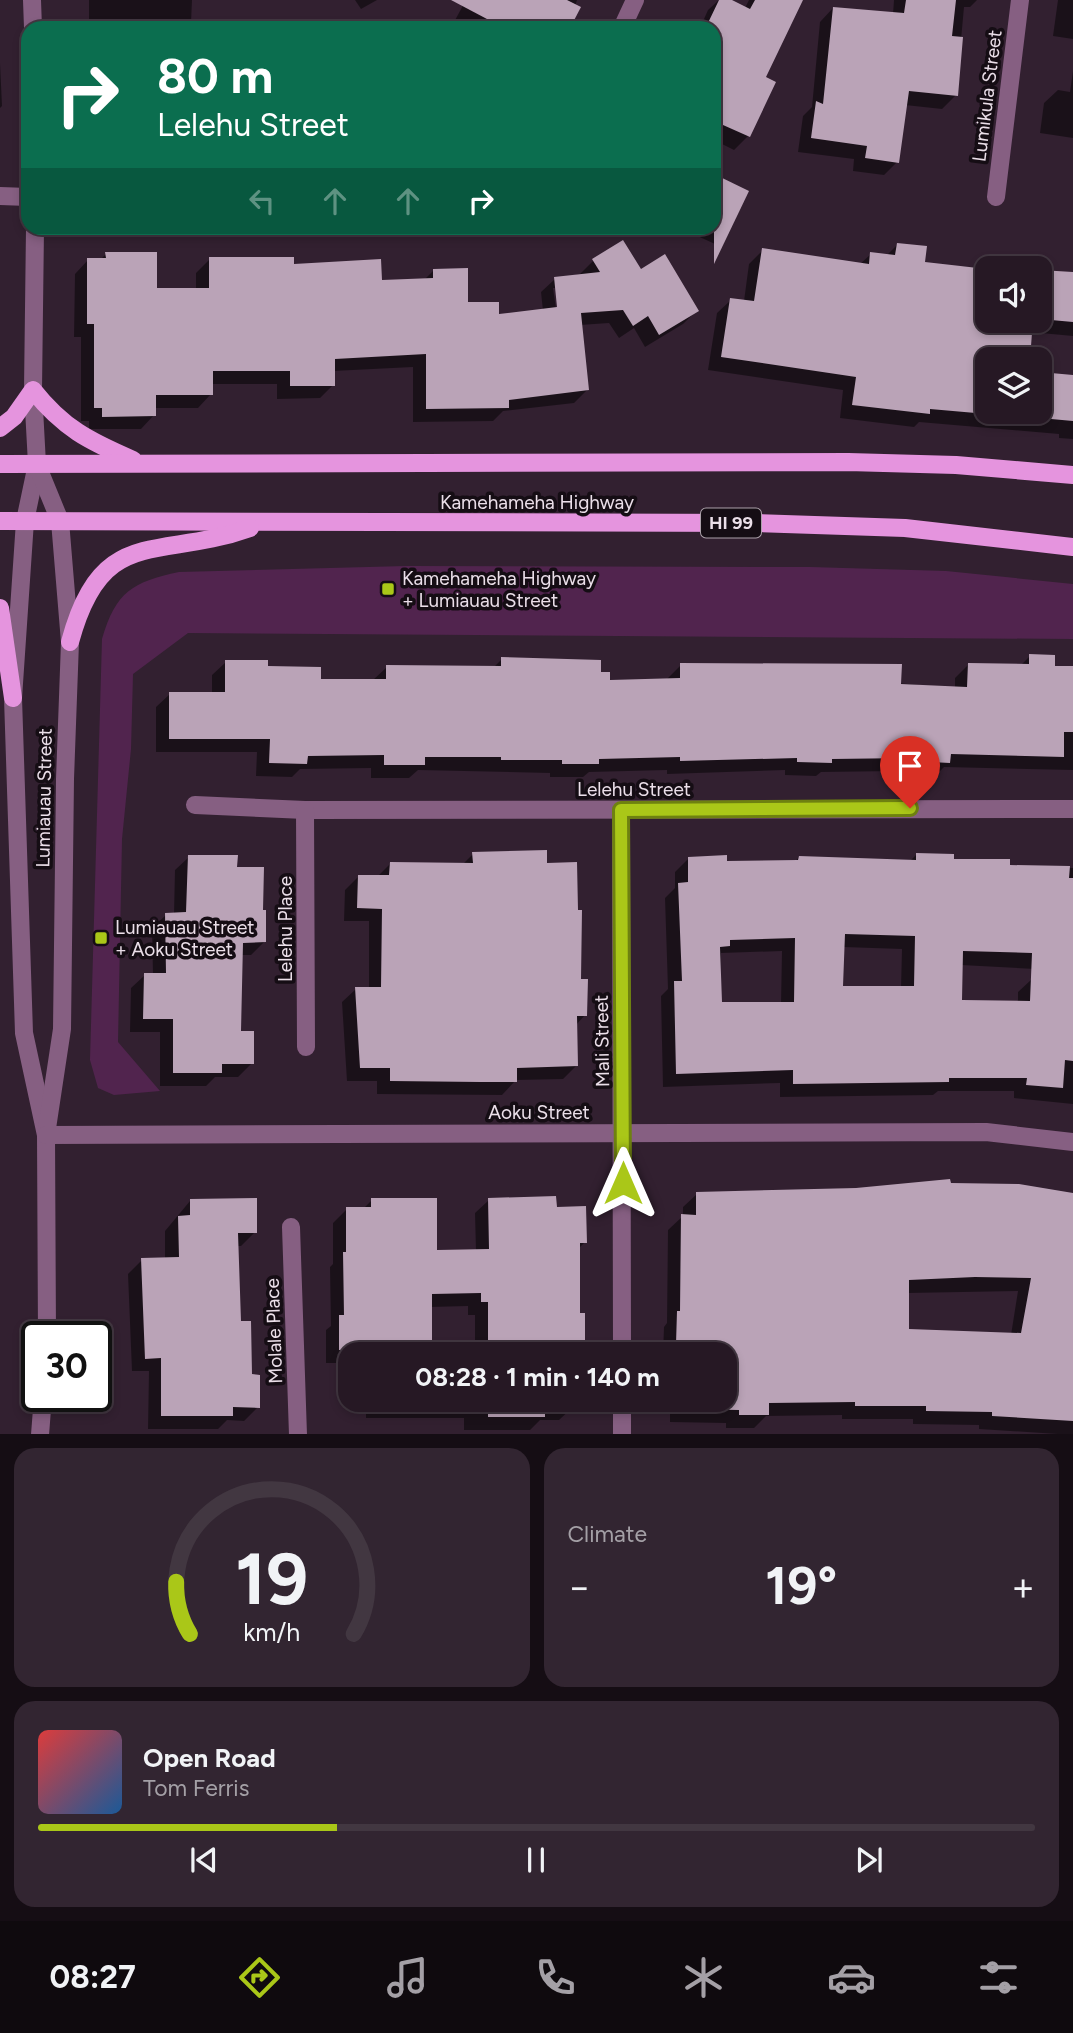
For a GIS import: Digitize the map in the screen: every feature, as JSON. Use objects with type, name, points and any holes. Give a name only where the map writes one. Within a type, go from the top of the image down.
[{"type":"main road","points":[[0,429],[14,417],[33,390],[53,415],[69,429],[139,463]]},
{"type":"main road","name":"Kamehameha Highway","points":[[0,464],[862,463],[956,465],[1073,475]]},
{"type":"main road","name":"Kamehameha Highway","points":[[0,521],[262,524],[758,523],[905,528],[1073,547]]},
{"type":"main road","points":[[70,642],[79,608],[88,590],[100,575],[124,556],[164,546],[216,540],[262,524]]},
{"type":"main road","points":[[0,608],[13,698]]},
{"type":"street","points":[[32,0],[33,21]]},
{"type":"street","points":[[625,21],[635,0]]},
{"type":"street","name":"Lumikula Street","points":[[996,197],[1020,0]]},
{"type":"street","points":[[0,196],[21,197]]},
{"type":"street","name":"Lumiauau Street","points":[[35,235],[33,390],[37,464],[25,521],[13,698],[24,1033],[46,1135]]},
{"type":"street","name":"Lumiauau Street","points":[[37,464],[60,521],[70,642],[65,779],[62,1029],[46,1135],[47,1321]]},
{"type":"street","name":"Lelehu Street","points":[[195,805],[305,810],[1073,809]]},
{"type":"street","name":"Lelehu Place","points":[[305,810],[306,1048]]},
{"type":"street","name":"Mali Street","points":[[621,810],[624,1133],[622,1342]]},
{"type":"street","name":"Aoku Street","points":[[46,1135],[986,1132],[1073,1142]]},
{"type":"street","name":"Molale Place","points":[[291,1227],[298,1434]]},
{"type":"street","points":[[40,1434],[42,1412]]},
{"type":"street","points":[[622,1412],[622,1434]]},
{"type":"shaded area","points":[[406,566],[810,567],[946,571],[1073,584],[1073,639],[188,633],[133,674],[131,749],[122,839],[118,1042],[160,1091],[114,1095],[98,1088],[90,1060],[102,639],[113,610],[128,591],[138,585],[179,572]]},
{"type":"building","points":[[451,0],[567,0],[581,7],[574,21],[491,21]]},
{"type":"building","points":[[719,0],[732,0],[750,9],[755,0],[803,0],[766,77],[776,82],[750,137],[721,124],[721,21],[709,21]]},
{"type":"building","points":[[906,0],[956,0],[952,36],[963,37],[958,96],[909,91],[899,163],[865,158],[867,146],[811,138],[816,101],[823,104],[833,7],[904,13]]},
{"type":"building","points":[[721,177],[749,191],[714,264],[714,235],[721,235]]},
{"type":"building","points":[[623,240],[641,269],[665,254],[699,311],[659,335],[648,316],[633,326],[623,310],[581,313],[589,390],[509,400],[509,408],[426,409],[426,354],[335,359],[335,386],[290,386],[290,371],[213,371],[213,395],[156,395],[156,416],[102,417],[102,408],[94,408],[94,324],[87,324],[87,258],[106,258],[105,252],[157,252],[157,288],[209,288],[209,257],[294,257],[294,264],[381,259],[382,280],[433,278],[433,269],[468,268],[468,302],[499,302],[499,314],[557,307],[554,277],[600,272],[592,259]]},
{"type":"building","points":[[897,243],[927,246],[925,262],[975,268],[975,333],[1032,333],[1031,347],[975,347],[975,413],[930,409],[930,414],[852,405],[856,377],[721,357],[730,298],[754,301],[762,248],[869,264],[870,252],[895,255]]},
{"type":"building","points":[[1052,271],[1073,272],[1073,322],[1052,320]]},
{"type":"building","points":[[1052,373],[1073,375],[1073,421],[1052,419]]},
{"type":"building","points":[[1029,654],[1055,655],[1055,666],[1073,666],[1073,732],[1064,732],[1064,757],[951,754],[950,763],[910,761],[910,758],[832,759],[832,763],[797,762],[797,758],[680,761],[680,757],[599,759],[599,764],[562,764],[562,760],[425,757],[425,765],[384,765],[384,755],[308,756],[307,764],[269,763],[270,739],[169,739],[169,692],[225,692],[225,660],[268,660],[268,666],[321,667],[321,679],[386,679],[386,665],[501,666],[501,657],[601,660],[601,672],[610,672],[610,680],[680,678],[680,663],[902,664],[901,684],[967,687],[968,663],[1029,664]]},
{"type":"building","points":[[547,850],[547,863],[577,862],[578,910],[582,910],[581,979],[588,979],[587,1016],[577,1016],[578,1066],[517,1068],[517,1082],[390,1081],[390,1068],[360,1068],[355,987],[381,987],[382,909],[357,908],[358,875],[389,875],[390,862],[473,863],[472,852]]},
{"type":"building","points":[[916,853],[954,854],[954,859],[1010,859],[1010,865],[1070,866],[1069,878],[1073,878],[1073,1061],[1065,1060],[1063,1088],[1026,1085],[1027,1078],[793,1084],[793,1070],[676,1074],[674,981],[682,981],[678,883],[688,882],[688,857],[727,855],[727,861],[798,860],[799,856],[916,860]],"holes":[[[845,934],[915,936],[914,986],[843,986]],[[795,938],[794,1002],[722,1002],[720,947],[730,946],[730,940]],[[963,951],[1032,953],[1030,1001],[962,1000]]]},
{"type":"building","points":[[188,855],[238,855],[237,867],[264,867],[263,910],[266,910],[266,942],[243,943],[241,1031],[254,1031],[254,1064],[222,1064],[222,1073],[173,1073],[173,1019],[143,1019],[144,973],[166,973],[165,913],[186,912]]},
{"type":"building","points":[[950,1179],[951,1183],[1019,1184],[1073,1193],[1073,1421],[992,1416],[992,1412],[926,1411],[926,1406],[855,1406],[855,1402],[769,1403],[769,1415],[739,1415],[737,1342],[676,1342],[677,1311],[680,1311],[681,1214],[696,1215],[696,1192],[856,1188]],"holes":[[[1031,1278],[1021,1333],[909,1329],[909,1280]]]},
{"type":"building","points":[[556,1196],[557,1207],[586,1206],[587,1243],[580,1243],[580,1313],[585,1313],[585,1342],[488,1342],[488,1302],[481,1302],[481,1293],[432,1294],[432,1342],[339,1342],[339,1315],[344,1315],[343,1252],[346,1252],[346,1207],[371,1207],[371,1198],[437,1198],[437,1250],[489,1249],[488,1198]]},
{"type":"building","points":[[257,1198],[257,1233],[238,1233],[241,1321],[251,1321],[252,1374],[260,1375],[260,1408],[233,1407],[233,1416],[161,1416],[161,1358],[145,1359],[141,1258],[179,1257],[178,1216],[190,1215],[190,1199]]},
{"type":"building","points":[[488,1412],[545,1412],[545,1417],[488,1417]]},
{"type":"place","name":"Kamehameha Highway + Lumiauau Street","points":[[388,589]]},
{"type":"place","name":"Lumiauau Street + Aoku Street","points":[[101,938]]},
{"type":"route","points":[[623,1183],[621,810],[910,808]]}]
